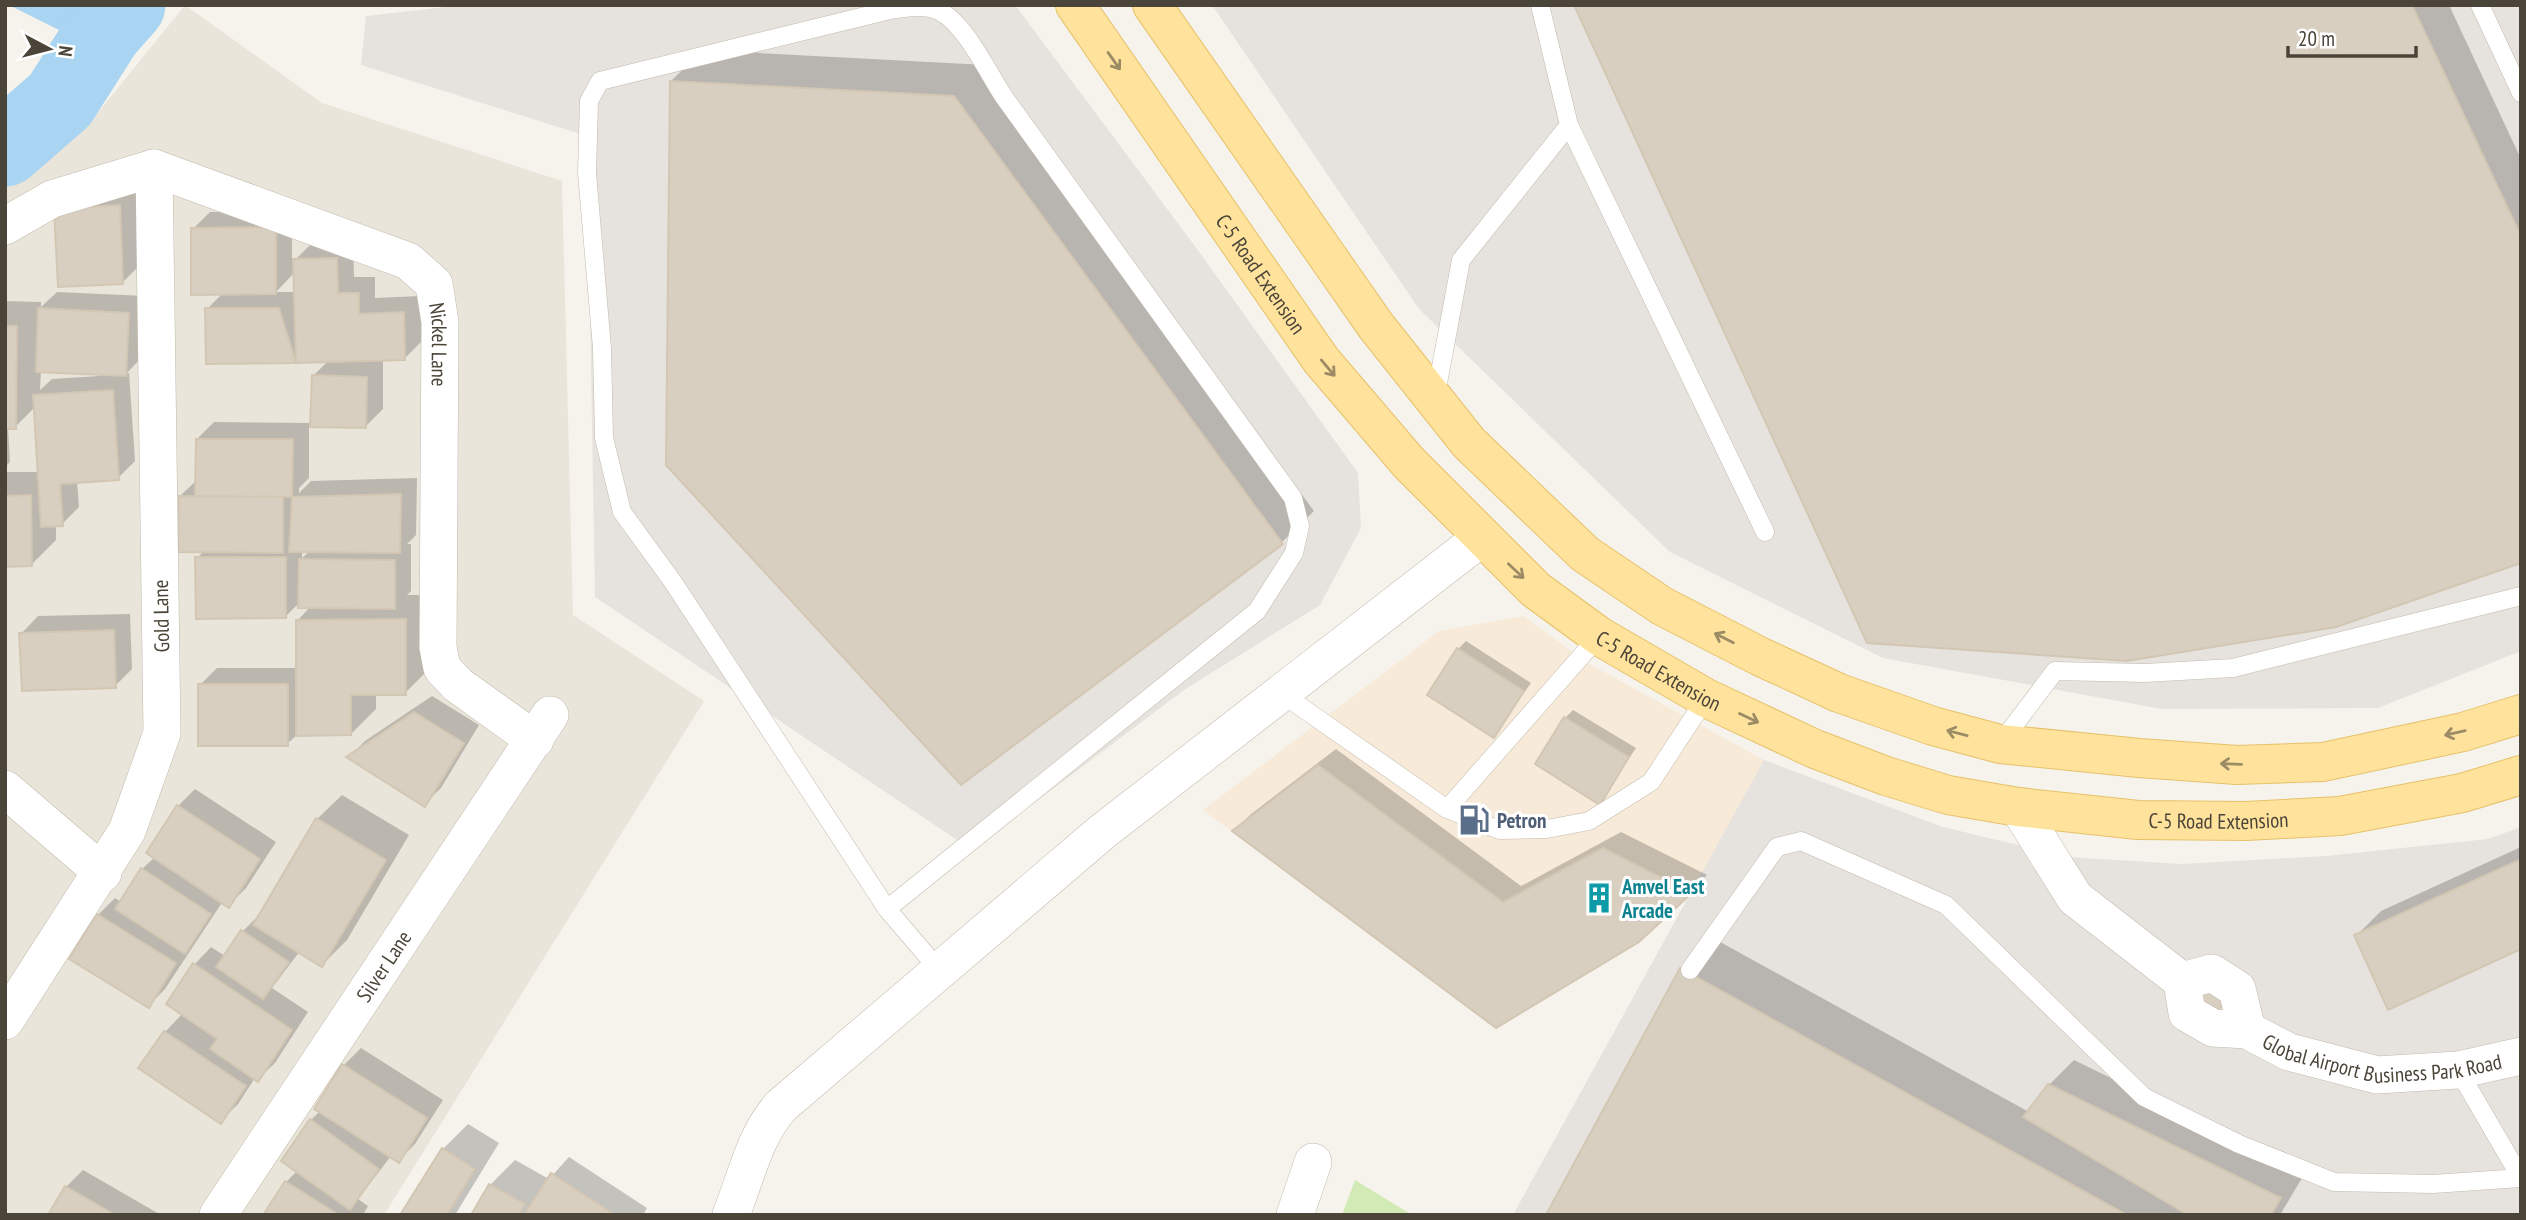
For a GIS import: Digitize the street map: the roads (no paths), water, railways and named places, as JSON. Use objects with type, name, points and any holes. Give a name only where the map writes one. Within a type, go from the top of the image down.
[{"type":"main road","name":"C-5 Road Extension","points":[[1075,5],[1321,360],[1409,463],[1481,538],[1536,590],[1599,636],[1706,698],[1815,749],[1885,776],[1948,795],[2018,807],[2138,820],[2246,821],[2340,817],[2462,793],[2521,775]]},
{"type":"main road","points":[[1152,5],[1376,326],[1434,403],[1469,443],[1585,554],[1662,606],[1839,693],[1933,726],[2000,744],[2237,765],[2323,762],[2463,732],[2521,714]]},
{"type":"street","points":[[5,226],[52,199],[154,168]]},
{"type":"street","name":"Nickel Lane","points":[[154,168],[408,261],[434,284],[440,322],[438,647],[442,668],[458,685],[542,727]]},
{"type":"street","name":"Gold Lane","points":[[5,1021],[103,873],[127,831],[162,733],[154,168]]},
{"type":"street","points":[[731,1215],[768,1120],[1102,832],[1481,538]]},
{"type":"street","name":"Silver Lane","points":[[218,1215],[542,727]]},
{"type":"street","points":[[5,789],[103,873]]},
{"type":"street","name":"Global Airport Business Park Road","points":[[2018,807],[2076,898],[2182,981],[2212,973],[2237,989],[2247,1030],[2289,1052],[2377,1075],[2458,1070],[2521,1056]]},
{"type":"street","points":[[1295,1215],[1313,1162]]},
{"type":"lane","points":[[1540,5],[1569,125],[1765,532]]},
{"type":"lane","points":[[2480,5],[2521,93]]},
{"type":"lane","points":[[887,909],[1256,611],[1294,554],[1300,526],[1293,498],[1003,97],[960,28],[939,10],[919,7],[789,34],[600,81],[589,101],[587,173],[602,348],[604,438],[622,512],[673,582],[887,909],[940,971]]},
{"type":"lane","points":[[1434,403],[1461,260],[1569,125]]},
{"type":"lane","points":[[2000,744],[2055,671],[2145,673],[2233,668],[2521,596]]},
{"type":"lane","points":[[1447,809],[1599,636]]},
{"type":"lane","points":[[1281,693],[1447,809],[1499,830],[1547,829],[1589,821],[1651,782],[1706,698]]},
{"type":"lane","points":[[1690,970],[1777,846],[1801,841],[1946,905],[2144,1097],[2239,1144],[2334,1182],[2433,1184],[2521,1178],[2458,1070]]},
{"type":"water","points":[[9,5],[135,5],[59,30]]},
{"type":"waterway","points":[[5,148],[60,100],[104,31],[127,5]]},
{"type":"place","name":"Petron","points":[[1474,820]]},
{"type":"place","name":"Amvel East Arcade","points":[[1599,898]]}]
